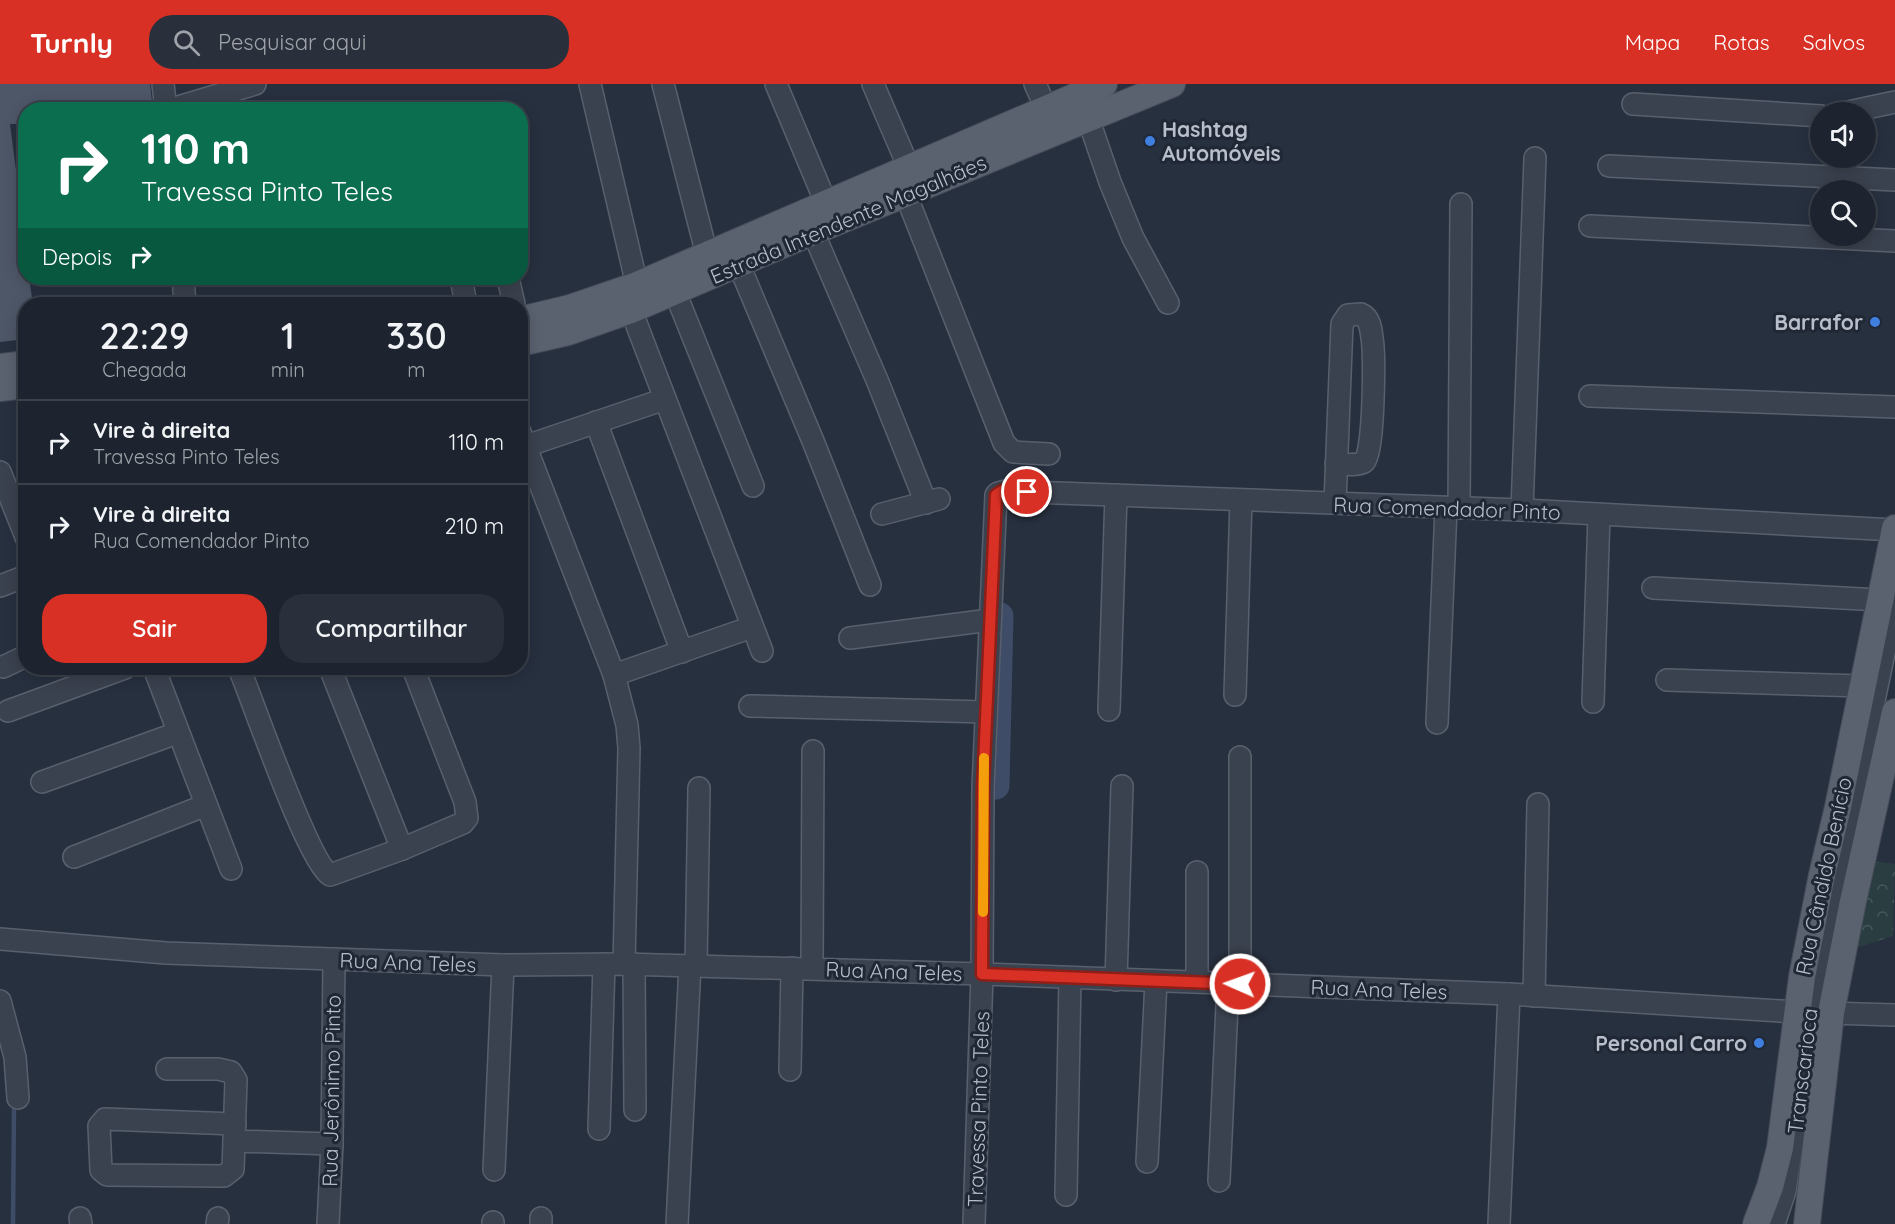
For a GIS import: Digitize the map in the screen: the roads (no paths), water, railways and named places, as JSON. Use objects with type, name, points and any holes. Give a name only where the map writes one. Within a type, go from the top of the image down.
[{"type":"main road","name":"Estrada Intendente Magalhães","points":[[528,318],[570,308],[637,285],[1104,84]]},
{"type":"main road","name":"Estrada Intendente Magalhães","points":[[528,341],[568,333],[631,310],[813,232],[1172,84]]},
{"type":"main road","points":[[0,367],[18,365]]},
{"type":"main road","points":[[0,388],[18,386]]},
{"type":"main road","name":"Rua Cândido Benício","points":[[1808,1224],[1814,1013],[1821,875],[1863,686],[1887,600],[1895,529]]},
{"type":"main road","name":"Rua Cândido Benício","points":[[1756,1224],[1770,1187],[1814,1013],[1852,906],[1895,712]]},
{"type":"street","points":[[163,84],[166,102]]},
{"type":"street","points":[[194,102],[255,84]]},
{"type":"street","points":[[590,84],[637,285]]},
{"type":"street","points":[[663,84],[707,255]]},
{"type":"street","points":[[776,84],[826,203]]},
{"type":"street","points":[[873,84],[909,168]]},
{"type":"street","points":[[1035,84],[1046,108]]},
{"type":"street","points":[[1876,106],[1895,102]]},
{"type":"street","points":[[1633,104],[1810,115]]},
{"type":"street","points":[[1088,118],[1110,182],[1133,238],[1168,303]]},
{"type":"street","points":[[1522,510],[1535,158]]},
{"type":"street","points":[[1609,166],[1895,180]]},
{"type":"street","points":[[906,195],[1004,443],[1012,452],[1048,454]]},
{"type":"street","points":[[1437,723],[1452,508],[1461,204]]},
{"type":"street","points":[[1590,226],[1895,241]]},
{"type":"street","points":[[813,232],[932,501],[882,514]]},
{"type":"street","points":[[739,265],[813,441],[870,585]]},
{"type":"street","points":[[675,292],[753,486]]},
{"type":"street","points":[[631,310],[762,651]]},
{"type":"street","points":[[1335,503],[1336,464],[1342,324],[1348,315],[1362,314],[1369,321],[1372,338],[1373,391],[1370,448],[1367,459],[1361,463],[1336,464]]},
{"type":"street","points":[[1590,396],[1895,407]]},
{"type":"street","points":[[528,438],[596,422],[665,399]]},
{"type":"street","points":[[596,422],[682,652]]},
{"type":"street","points":[[528,452],[614,675],[627,725],[629,748],[621,964],[599,1128]]},
{"type":"street","points":[[0,472],[5,501],[18,523]]},
{"type":"street","name":"Rua Comendador Pinto","points":[[1000,492],[1522,510],[1895,529]]},
{"type":"street","name":"Travessa Pinto Teles","points":[[974,1224],[982,974],[983,787],[996,495],[1000,492]]},
{"type":"street","points":[[1109,710],[1116,495]]},
{"type":"street","points":[[1235,695],[1241,500]]},
{"type":"street","points":[[1593,702],[1599,514]]},
{"type":"street","points":[[0,586],[18,579]]},
{"type":"street","points":[[1653,588],[1887,600]]},
{"type":"street","name":"Transcarioca","points":[[1774,1224],[1785,1191],[1887,600]]},
{"type":"street","points":[[850,638],[990,620]]},
{"type":"street","points":[[614,675],[752,627]]},
{"type":"street","points":[[3,667],[18,660]]},
{"type":"street","name":"Transcarioca","points":[[1795,1224],[1814,1013],[1895,668]]},
{"type":"street","points":[[8,711],[106,675]]},
{"type":"street","points":[[156,675],[231,869]]},
{"type":"street","points":[[242,675],[305,836],[326,873],[333,875],[402,849],[463,823],[467,818],[465,802],[416,675]]},
{"type":"street","points":[[333,675],[402,849]]},
{"type":"street","points":[[1667,681],[1863,686]]},
{"type":"street","points":[[750,706],[986,712]]},
{"type":"street","points":[[42,782],[177,733]]},
{"type":"street","points":[[790,1070],[802,968],[813,751]]},
{"type":"street","points":[[1219,1181],[1234,983],[1240,757]]},
{"type":"street","points":[[1116,980],[1122,786]]},
{"type":"street","points":[[676,1224],[693,965],[699,788]]},
{"type":"street","points":[[1534,996],[1538,804]]},
{"type":"street","points":[[74,857],[206,805]]},
{"type":"street","points":[[1197,872],[1197,982]]},
{"type":"street","name":"Rua Ana Teles","points":[[0,939],[166,953],[503,965],[621,964],[802,968],[1234,983],[1509,994],[1814,1013],[1895,1015]]},
{"type":"street","name":"Rua Jerônimo Pinto","points":[[328,1224],[332,1144],[334,959]]},
{"type":"street","points":[[621,964],[635,1110]]},
{"type":"street","points":[[494,1170],[503,965]]},
{"type":"street","points":[[1066,1195],[1070,978]]},
{"type":"street","points":[[1147,1162],[1156,981]]},
{"type":"street","points":[[1499,1224],[1509,994]]},
{"type":"street","points":[[0,1000],[8,1071],[18,1098]]},
{"type":"street","points":[[167,1069],[218,1069],[231,1072],[236,1080],[234,1132],[233,1169],[224,1176],[107,1175],[101,1170],[99,1126],[105,1119],[234,1132],[332,1144]]},
{"type":"waterway","points":[[985,787],[996,786],[1000,616]]},
{"type":"waterway","points":[[13,1224],[14,1105]]},
{"type":"place","name":"Hashtag Automóveis","points":[[1150,141]]},
{"type":"place","name":"Barrafor","points":[[1875,322]]},
{"type":"place","name":"Personal Carro","points":[[1759,1043]]}]
